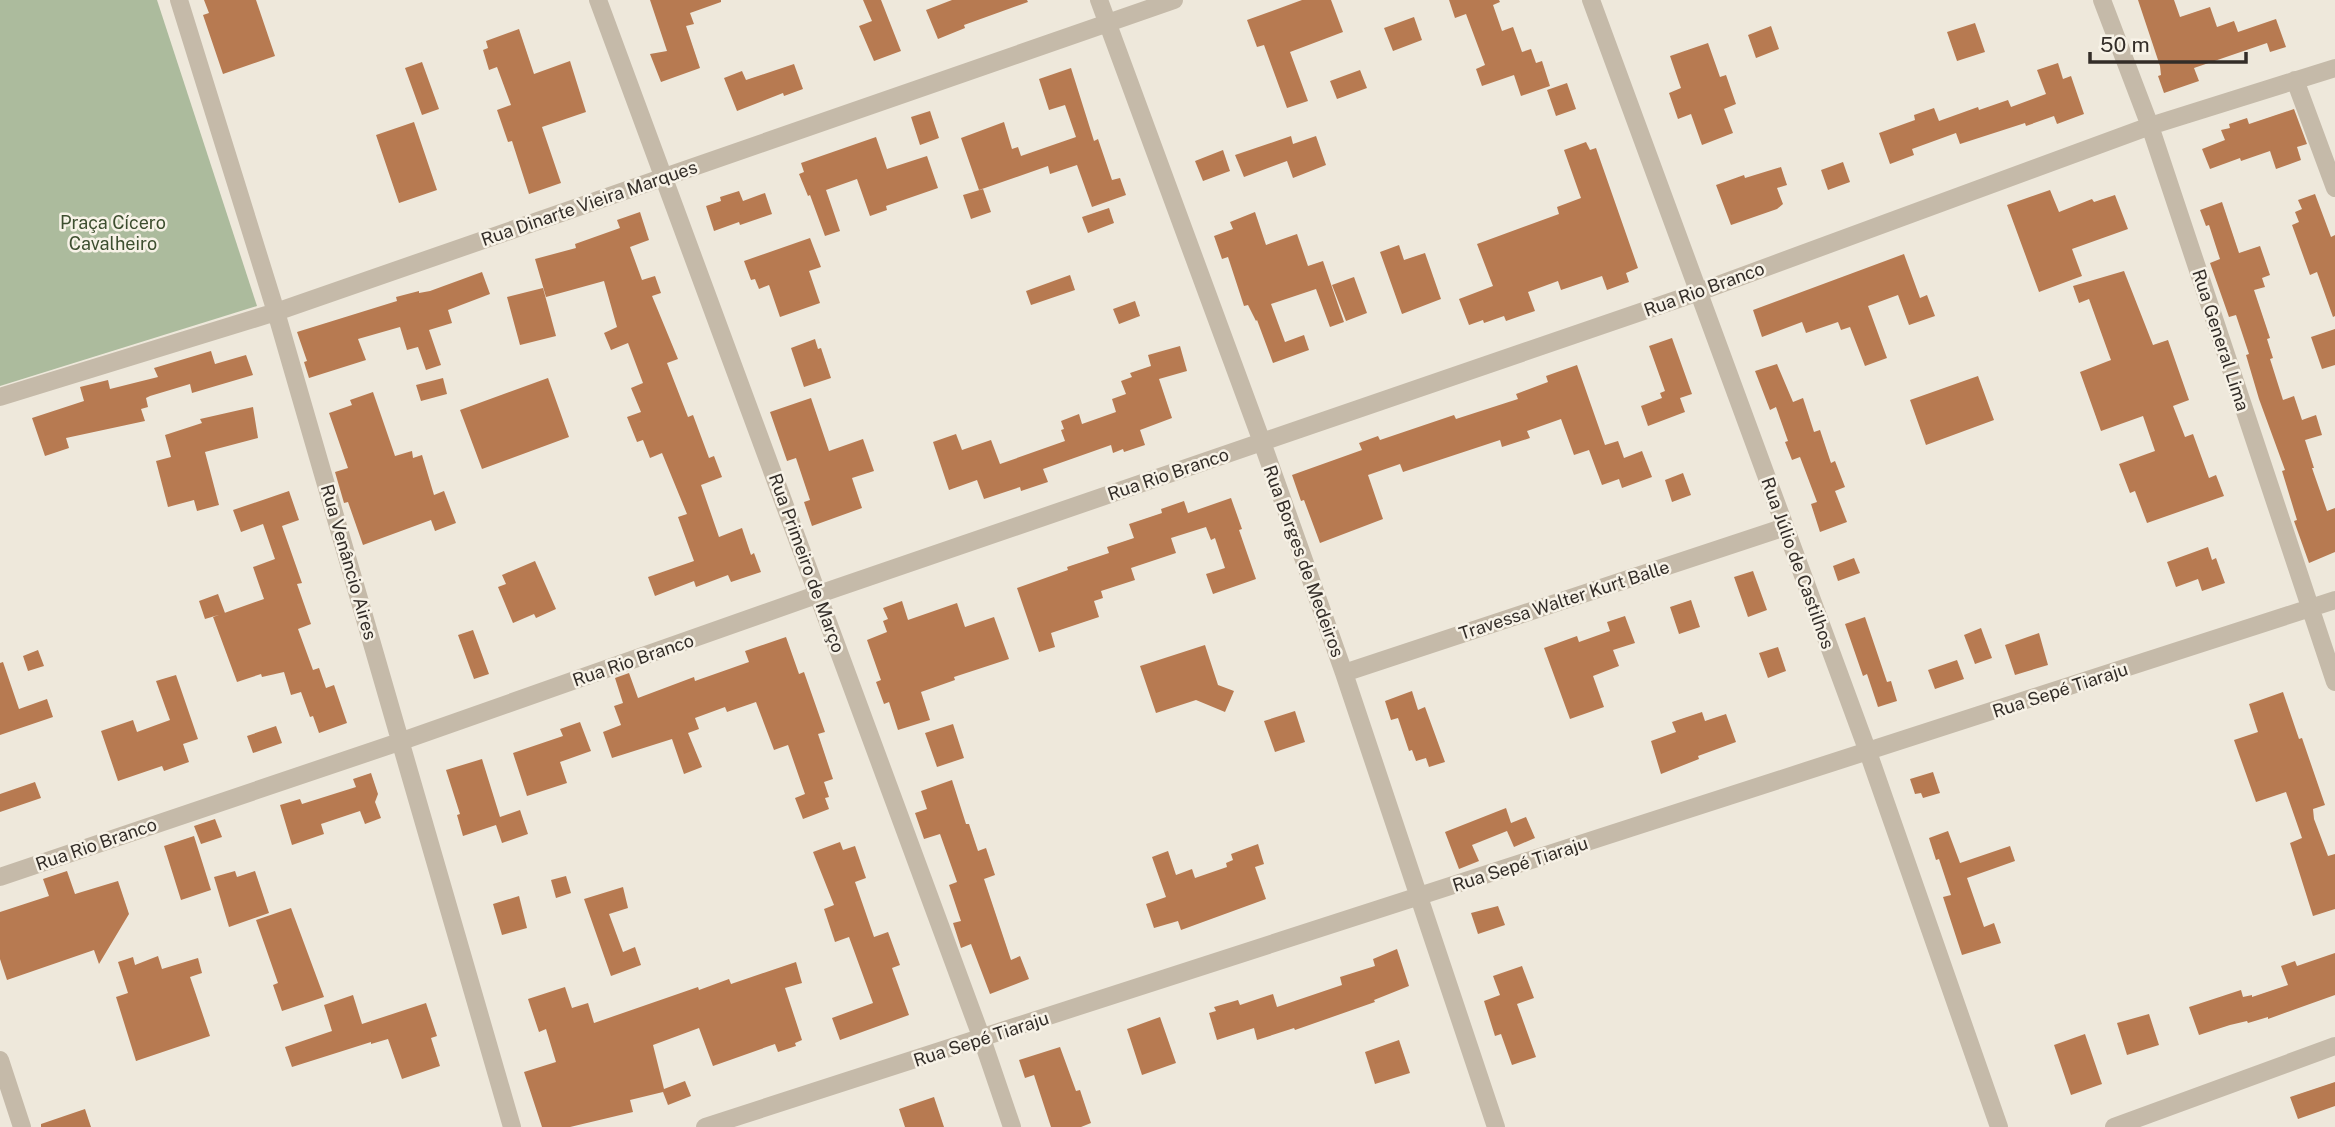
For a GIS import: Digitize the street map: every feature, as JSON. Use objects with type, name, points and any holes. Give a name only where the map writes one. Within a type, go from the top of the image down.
[{"type":"street","name":"Rua Venâncio Aires","points":[[179,0],[276,312],[512,1127]]},
{"type":"street","name":"Rua Primeiro de Março","points":[[598,0],[819,594],[1012,1127]]},
{"type":"street","name":"Rua Borges de Medeiros","points":[[1099,0],[1344,673],[1496,1127]]},
{"type":"street","name":"Rua Dinarte Vieira Marques","points":[[0,397],[276,312],[1174,0]]},
{"type":"street","name":"Rua Júlio de Castilhos","points":[[1591,0],[1867,752],[1999,1127]]},
{"type":"street","name":"Rua General Lima","points":[[2102,0],[2150,126],[2335,682]]},
{"type":"street","name":"Rua Rio Branco","points":[[0,877],[402,741],[819,594],[1699,292],[2150,126],[2335,68]]},
{"type":"street","points":[[2295,80],[2335,188]]},
{"type":"street","name":"Travessa Walter Kurt Balle","points":[[1344,673],[1785,527]]},
{"type":"street","name":"Rua Sepé Tiaraju","points":[[705,1127],[2335,600]]},
{"type":"street","points":[[2114,1127],[2335,1046]]},
{"type":"street","points":[[0,1060],[22,1127]]},
{"type":"green space","name":"Praça Cícero Cavalheiro","points":[[0,0],[157,0],[257,306],[0,386]]},
{"type":"building","points":[[204,0],[256,0],[275,56],[223,74],[203,15],[209,13]]},
{"type":"building","points":[[650,0],[721,0],[690,13],[694,24],[686,26],[700,68],[661,82],[650,54],[667,51]]},
{"type":"building","points":[[863,0],[881,0],[901,51],[874,61],[859,26],[872,21]]},
{"type":"building","points":[[952,0],[1028,2],[964,25],[965,28],[938,39],[926,10]]},
{"type":"building","points":[[1302,0],[1331,0],[1343,32],[1290,52],[1308,101],[1287,108],[1264,45],[1257,47],[1247,20]]},
{"type":"building","points":[[1449,0],[1499,0],[1500,2],[1493,5],[1502,31],[1513,27],[1522,52],[1531,49],[1536,63],[1542,61],[1550,86],[1521,96],[1514,75],[1482,86],[1476,69],[1485,65],[1466,14],[1455,18]]},
{"type":"building","points":[[2138,0],[2174,0],[2180,17],[2210,7],[2217,27],[2234,21],[2238,32],[2276,19],[2286,47],[2270,52],[2267,43],[2194,68],[2199,81],[2164,93],[2158,76],[2161,75],[2160,66]]},
{"type":"building","points":[[1414,17],[1422,40],[1393,51],[1384,28]]},
{"type":"building","points":[[1975,23],[1985,52],[1957,61],[1947,32]]},
{"type":"building","points":[[1771,26],[1779,49],[1756,58],[1748,35]]},
{"type":"building","points":[[519,29],[534,74],[570,61],[586,112],[542,127],[561,183],[529,194],[512,141],[508,142],[497,110],[511,105],[497,67],[489,70],[483,50],[488,48],[486,41]]},
{"type":"building","points":[[1708,43],[1720,77],[1726,75],[1736,104],[1724,109],[1733,133],[1702,145],[1691,114],[1678,119],[1669,93],[1681,88],[1670,56]]},
{"type":"building","points":[[422,62],[439,109],[422,115],[405,68]]},
{"type":"building","points":[[2058,63],[2063,79],[2071,76],[2084,114],[2057,124],[2054,116],[2026,126],[2025,123],[1960,144],[1956,133],[1912,149],[1914,155],[1890,164],[1879,133],[1915,120],[1914,115],[1934,108],[1939,121],[2008,100],[2011,107],[2046,94],[2037,70]]},
{"type":"building","points":[[794,64],[803,89],[784,96],[783,93],[737,111],[724,78],[742,71],[746,80]]},
{"type":"building","points":[[1071,68],[1094,141],[1098,139],[1112,180],[1120,178],[1126,195],[1092,207],[1077,165],[1050,174],[1048,166],[979,190],[961,138],[1004,122],[1012,149],[1018,147],[1021,156],[1076,137],[1065,105],[1049,110],[1039,79]]},
{"type":"building","points":[[1360,70],[1367,88],[1337,99],[1330,81]]},
{"type":"building","points":[[1567,83],[1576,109],[1556,116],[1547,90]]},
{"type":"building","points":[[2294,109],[2307,144],[2297,147],[2301,160],[2276,169],[2270,151],[2210,169],[2202,149],[2225,140],[2221,130],[2230,128],[2229,124],[2247,118],[2249,124]]},
{"type":"building","points":[[930,111],[939,138],[920,145],[911,117]]},
{"type":"building","points":[[414,122],[437,190],[399,203],[376,135]]},
{"type":"building","points":[[1291,136],[1293,144],[1316,136],[1326,165],[1293,178],[1287,161],[1244,177],[1235,155]]},
{"type":"building","points":[[876,137],[887,169],[927,156],[938,188],[886,206],[887,210],[870,216],[857,179],[826,190],[840,231],[825,236],[799,174],[804,172],[801,163]]},
{"type":"building","points":[[1586,142],[1590,150],[1596,148],[1638,268],[1626,273],[1629,282],[1607,290],[1602,276],[1561,290],[1558,281],[1528,292],[1535,311],[1506,321],[1504,316],[1469,325],[1459,299],[1493,286],[1477,244],[1559,214],[1557,207],[1581,198],[1564,150]]},
{"type":"building","points":[[1223,150],[1230,171],[1203,181],[1195,161]]},
{"type":"building","points":[[1843,162],[1850,182],[1828,190],[1821,170]]},
{"type":"building","points":[[1781,167],[1787,185],[1777,188],[1783,204],[1777,209],[1731,225],[1716,185],[1744,175],[1745,178]]},
{"type":"building","points":[[983,189],[991,212],[971,219],[963,195]]},
{"type":"building","points":[[2050,190],[2059,212],[2092,199],[2094,202],[2115,195],[2128,229],[2072,249],[2082,276],[2039,292],[2007,205]]},
{"type":"building","points":[[739,191],[743,201],[765,193],[772,214],[714,231],[706,206],[721,201],[720,197]]},
{"type":"building","points":[[2315,194],[2331,237],[2335,235],[2333,317],[2317,272],[2310,275],[2292,225],[2299,222],[2295,212],[2302,209],[2298,200]]},
{"type":"building","points":[[2222,202],[2239,253],[2260,246],[2270,275],[2262,278],[2265,287],[2254,290],[2270,338],[2267,339],[2273,358],[2270,359],[2283,400],[2294,396],[2302,420],[2316,415],[2322,435],[2305,440],[2327,511],[2335,508],[2335,552],[2309,563],[2294,521],[2297,520],[2282,471],[2285,470],[2246,355],[2249,354],[2236,315],[2229,317],[2210,263],[2220,259],[2209,225],[2206,226],[2200,210]]},
{"type":"building","points":[[1109,208],[1114,223],[1088,233],[1082,217]]},
{"type":"building","points":[[640,212],[649,240],[630,247],[642,280],[655,276],[661,293],[652,296],[678,359],[667,363],[688,417],[693,415],[709,458],[714,456],[722,477],[701,485],[719,537],[742,528],[751,555],[754,553],[761,572],[731,582],[728,575],[696,587],[694,581],[655,596],[648,577],[694,561],[678,517],[687,514],[662,453],[650,458],[643,440],[637,442],[627,417],[641,412],[631,388],[643,383],[628,343],[611,350],[604,333],[617,327],[604,281],[546,297],[535,259],[576,248],[575,244],[620,228],[617,220]]},
{"type":"building","points":[[1255,212],[1266,245],[1297,234],[1308,266],[1323,261],[1344,322],[1330,327],[1316,289],[1271,304],[1285,342],[1304,335],[1309,350],[1273,363],[1257,320],[1248,305],[1244,306],[1228,257],[1222,259],[1214,236],[1233,229],[1230,222]]},
{"type":"building","points":[[810,238],[821,267],[809,271],[820,303],[780,317],[769,285],[759,289],[755,279],[751,280],[744,261]]},
{"type":"building","points":[[1399,245],[1404,260],[1425,253],[1441,299],[1402,314],[1380,252]]},
{"type":"building","points":[[1904,254],[1920,298],[1927,295],[1935,316],[1909,325],[1898,295],[1868,306],[1887,358],[1865,366],[1850,327],[1841,330],[1838,322],[1806,333],[1802,322],[1762,337],[1753,310]]},
{"type":"building","points":[[2124,271],[2153,345],[2168,340],[2189,400],[2173,406],[2185,437],[2193,434],[2209,478],[2216,475],[2224,496],[2147,523],[2135,491],[2130,493],[2119,464],[2155,451],[2143,416],[2101,431],[2080,372],[2111,360],[2089,299],[2079,303],[2073,286]]},
{"type":"building","points":[[482,272],[490,294],[448,310],[452,323],[429,330],[441,365],[426,370],[418,347],[407,350],[400,327],[358,339],[366,360],[309,378],[304,362],[307,361],[297,332],[397,301],[396,297],[430,291]]},
{"type":"building","points":[[1070,275],[1075,290],[1031,305],[1026,291]]},
{"type":"building","points":[[1354,277],[1367,313],[1346,321],[1332,285]]},
{"type":"building","points":[[543,288],[556,336],[520,345],[507,297]]},
{"type":"building","points":[[1135,301],[1140,316],[1119,324],[1113,309]]},
{"type":"building","points":[[2335,329],[2335,365],[2322,369],[2311,337]]},
{"type":"building","points":[[1672,338],[1692,394],[1680,398],[1685,412],[1648,426],[1641,406],[1662,398],[1660,393],[1665,391],[1649,346]]},
{"type":"building","points":[[815,339],[818,349],[821,348],[831,378],[804,387],[791,348]]},
{"type":"building","points":[[1180,346],[1187,371],[1159,379],[1172,418],[1140,430],[1145,445],[1113,453],[1111,445],[1043,469],[1048,482],[1021,491],[1020,487],[984,499],[977,480],[949,490],[933,442],[956,434],[962,450],[991,440],[1000,464],[1065,441],[1061,421],[1079,414],[1082,424],[1116,412],[1112,399],[1126,394],[1121,381],[1132,377],[1130,373],[1151,366],[1148,355]]},
{"type":"building","points":[[211,351],[215,364],[246,355],[253,375],[192,393],[190,384],[150,396],[146,398],[148,407],[141,409],[145,421],[66,438],[69,448],[45,456],[32,418],[84,401],[80,387],[108,380],[110,389],[158,377],[154,368]]},
{"type":"building","points":[[1777,364],[1793,402],[1803,398],[1814,432],[1820,430],[1831,463],[1835,461],[1845,487],[1835,491],[1847,522],[1820,532],[1811,504],[1817,502],[1800,457],[1792,460],[1776,407],[1770,410],[1755,371]]},
{"type":"building","points":[[1577,365],[1605,445],[1618,441],[1624,458],[1642,451],[1652,477],[1622,488],[1619,479],[1602,485],[1589,450],[1574,455],[1561,419],[1527,431],[1530,438],[1502,447],[1500,440],[1403,472],[1400,464],[1368,475],[1383,519],[1320,543],[1292,475],[1362,450],[1359,443],[1378,436],[1380,440],[1454,415],[1456,419],[1518,399],[1516,394],[1548,382],[1546,376]]},
{"type":"building","points":[[1978,376],[1994,420],[1926,445],[1910,400]]},
{"type":"building","points":[[443,378],[447,394],[421,401],[416,385]]},
{"type":"building","points":[[548,378],[569,437],[482,469],[460,410]]},
{"type":"building","points":[[373,392],[395,456],[412,451],[413,458],[422,455],[434,495],[444,491],[456,523],[435,531],[431,520],[363,545],[348,502],[344,503],[335,472],[348,468],[329,413],[352,405],[350,400]]},
{"type":"building","points":[[811,398],[829,451],[863,439],[874,471],[852,478],[862,508],[812,526],[804,502],[810,500],[796,458],[787,461],[770,412]]},
{"type":"building","points":[[253,407],[258,438],[205,452],[219,505],[197,511],[194,500],[168,507],[156,461],[171,457],[165,435],[202,423],[200,419]]},
{"type":"building","points":[[1683,473],[1691,495],[1672,502],[1665,480]]},
{"type":"building","points":[[289,491],[299,520],[282,526],[302,583],[297,584],[311,624],[298,629],[313,670],[319,668],[326,688],[334,685],[347,723],[319,733],[301,692],[291,695],[284,672],[262,677],[261,674],[237,682],[213,617],[264,599],[253,567],[275,559],[263,524],[241,532],[233,510]]},
{"type":"building","points":[[1231,498],[1256,579],[1213,594],[1206,574],[1225,568],[1215,538],[1211,540],[1206,527],[1171,538],[1176,553],[1131,568],[1135,580],[1101,591],[1103,598],[1094,601],[1099,617],[1051,633],[1055,647],[1039,652],[1017,588],[1109,553],[1107,547],[1134,538],[1129,524],[1162,513],[1161,509],[1184,501],[1188,513]]},
{"type":"building","points":[[2208,547],[2212,560],[2216,558],[2225,583],[2202,591],[2198,579],[2176,587],[2167,562]]},
{"type":"building","points":[[1854,558],[1860,573],[1838,581],[1833,566]]},
{"type":"building","points":[[535,561],[556,609],[536,618],[534,614],[513,623],[498,587],[506,584],[502,575]]},
{"type":"building","points":[[1753,571],[1767,610],[1748,617],[1734,577]]},
{"type":"building","points":[[218,594],[225,613],[205,619],[199,601]]},
{"type":"building","points":[[1691,600],[1700,627],[1679,634],[1670,607]]},
{"type":"building","points":[[902,601],[908,620],[957,603],[965,627],[994,617],[1009,659],[954,677],[955,680],[921,692],[930,720],[898,730],[889,702],[884,704],[876,682],[881,680],[867,640],[887,632],[883,621],[888,619],[883,608]]},
{"type":"building","points":[[1625,616],[1635,643],[1613,650],[1619,666],[1593,676],[1604,707],[1570,719],[1544,648],[1577,636],[1579,642],[1610,631],[1607,622]]},
{"type":"building","points":[[1865,617],[1887,682],[1891,681],[1897,701],[1878,707],[1867,674],[1863,676],[1845,624]]},
{"type":"building","points":[[1981,628],[1992,658],[1975,664],[1964,635]]},
{"type":"building","points":[[473,630],[489,674],[474,679],[458,635]]},
{"type":"building","points":[[2039,633],[2048,665],[2015,675],[2005,645]]},
{"type":"building","points":[[786,637],[799,674],[804,672],[825,732],[818,734],[833,779],[824,782],[829,797],[825,798],[829,809],[803,819],[795,798],[805,794],[788,745],[774,750],[756,702],[727,712],[725,707],[695,718],[699,729],[688,733],[702,767],[684,774],[672,739],[612,758],[603,732],[621,725],[614,706],[623,703],[615,678],[629,673],[638,698],[694,677],[695,681],[749,662],[745,651]]},
{"type":"building","points":[[1205,645],[1218,685],[1234,691],[1225,712],[1196,700],[1156,713],[1140,666]]},
{"type":"building","points":[[1778,647],[1786,671],[1768,678],[1759,653]]},
{"type":"building","points":[[38,650],[44,666],[28,671],[23,656]]},
{"type":"building","points":[[1957,660],[1964,679],[1935,689],[1928,670]]},
{"type":"building","points":[[3,662],[19,709],[47,699],[53,717],[0,735],[0,663]]},
{"type":"building","points":[[176,675],[198,739],[183,744],[189,762],[164,771],[162,766],[118,781],[101,731],[133,720],[137,732],[170,720],[156,681]]},
{"type":"building","points":[[1412,691],[1418,710],[1425,707],[1445,762],[1429,767],[1426,758],[1416,761],[1412,750],[1409,751],[1398,718],[1391,720],[1385,701]]},
{"type":"building","points":[[2283,692],[2325,805],[2313,809],[2314,819],[2328,856],[2335,854],[2335,909],[2313,916],[2290,843],[2302,838],[2286,792],[2256,802],[2234,740],[2258,732],[2249,704]]},
{"type":"building","points":[[1295,711],[1305,742],[1275,752],[1264,721]]},
{"type":"building","points":[[1702,712],[1705,721],[1726,714],[1736,742],[1661,774],[1651,741],[1676,732],[1672,722]]},
{"type":"building","points":[[580,722],[591,751],[560,762],[567,783],[527,796],[513,753],[563,736],[560,729]]},
{"type":"building","points":[[953,724],[964,758],[937,767],[925,733]]},
{"type":"building","points":[[276,726],[282,743],[253,753],[247,736]]},
{"type":"building","points":[[482,759],[500,817],[520,810],[528,834],[502,843],[496,825],[463,836],[457,815],[460,814],[446,770]]},
{"type":"building","points":[[1933,772],[1940,793],[1923,798],[1921,793],[1915,794],[1910,779]]},
{"type":"building","points":[[371,773],[378,794],[375,802],[381,818],[365,824],[360,811],[321,824],[324,834],[292,845],[280,805],[300,799],[302,804],[356,787],[353,779]]},
{"type":"building","points":[[952,780],[978,851],[986,848],[995,875],[984,879],[1011,960],[1020,956],[1029,979],[990,994],[971,944],[961,948],[953,923],[961,921],[949,885],[957,882],[940,834],[924,839],[915,813],[927,809],[921,791]]},
{"type":"building","points":[[35,782],[41,798],[0,812],[0,794]]},
{"type":"building","points":[[1506,808],[1511,823],[1526,817],[1535,838],[1514,847],[1507,831],[1472,845],[1479,861],[1459,869],[1445,832]]},
{"type":"building","points":[[215,819],[222,837],[201,844],[194,826]]},
{"type":"building","points":[[1948,831],[1960,863],[2010,846],[2015,861],[1967,878],[1984,927],[1994,923],[2001,943],[1962,955],[1943,897],[1951,895],[1929,838]]},
{"type":"building","points":[[194,836],[211,890],[181,900],[164,846]]},
{"type":"building","points":[[840,842],[843,850],[855,846],[866,878],[855,882],[874,937],[888,932],[900,965],[892,968],[909,1015],[840,1040],[832,1018],[873,1003],[849,937],[835,942],[824,909],[834,905],[813,852]]},
{"type":"building","points":[[1258,844],[1264,864],[1255,867],[1266,899],[1181,930],[1178,921],[1154,928],[1146,904],[1166,897],[1152,857],[1168,851],[1176,875],[1192,869],[1195,878],[1227,867],[1226,863],[1233,860],[1231,854]]},
{"type":"building","points":[[67,871],[75,894],[118,881],[129,914],[99,964],[94,950],[7,980],[0,959],[0,912],[49,896],[43,879]]},
{"type":"building","points":[[235,871],[237,877],[255,871],[269,913],[229,927],[214,877]]},
{"type":"building","points":[[566,876],[571,893],[556,898],[551,880]]},
{"type":"building","points":[[623,887],[628,908],[609,914],[623,952],[635,947],[641,965],[611,976],[584,899]]},
{"type":"building","points":[[519,896],[527,928],[502,935],[493,904]]},
{"type":"building","points":[[1498,906],[1505,925],[1478,934],[1471,913]]},
{"type":"building","points":[[291,908],[324,997],[282,1011],[273,985],[278,983],[256,920]]},
{"type":"building","points":[[1397,949],[1409,986],[1374,1000],[1375,1002],[1295,1030],[1294,1028],[1257,1040],[1254,1028],[1217,1040],[1209,1013],[1216,1011],[1214,1007],[1238,1000],[1240,1005],[1273,994],[1277,1007],[1342,985],[1340,977],[1375,966],[1373,959]]},
{"type":"building","points":[[2335,953],[2335,995],[2268,1019],[2247,1021],[2199,1035],[2189,1007],[2241,990],[2243,997],[2252,997],[2288,985],[2281,966],[2295,961],[2297,966]]},
{"type":"building","points":[[158,956],[162,969],[198,958],[202,973],[190,977],[210,1036],[136,1061],[116,997],[128,993],[118,962],[133,957],[135,965]]},
{"type":"building","points":[[796,962],[802,983],[785,988],[802,1040],[795,1043],[796,1046],[778,1052],[775,1044],[713,1066],[699,1028],[653,1045],[664,1089],[685,1081],[691,1096],[668,1105],[663,1092],[630,1100],[633,1112],[570,1127],[542,1127],[524,1072],[556,1062],[546,1029],[539,1032],[528,999],[565,987],[572,1008],[588,1003],[594,1023],[698,987],[699,990],[729,979],[731,984]]},
{"type":"building","points":[[1522,966],[1534,998],[1517,1004],[1536,1057],[1512,1065],[1501,1034],[1495,1036],[1484,1001],[1500,995],[1493,976]]},
{"type":"building","points":[[353,995],[362,1024],[426,1003],[437,1036],[431,1038],[440,1066],[402,1079],[388,1039],[292,1067],[285,1047],[332,1031],[324,1005]]},
{"type":"building","points":[[2149,1014],[2159,1045],[2127,1055],[2117,1023]]},
{"type":"building","points":[[1160,1017],[1176,1063],[1142,1075],[1127,1029]]},
{"type":"building","points":[[2085,1034],[2102,1084],[2071,1095],[2054,1045]]},
{"type":"building","points":[[1399,1040],[1410,1073],[1375,1084],[1365,1052]]},
{"type":"building","points":[[1060,1047],[1076,1091],[1080,1090],[1091,1123],[1081,1127],[1051,1127],[1034,1075],[1025,1078],[1019,1060]]},
{"type":"building","points":[[2335,1082],[2335,1106],[2298,1119],[2290,1097]]},
{"type":"building","points":[[934,1097],[944,1127],[905,1127],[899,1109]]},
{"type":"building","points":[[85,1109],[91,1127],[41,1127],[41,1124]]}]
